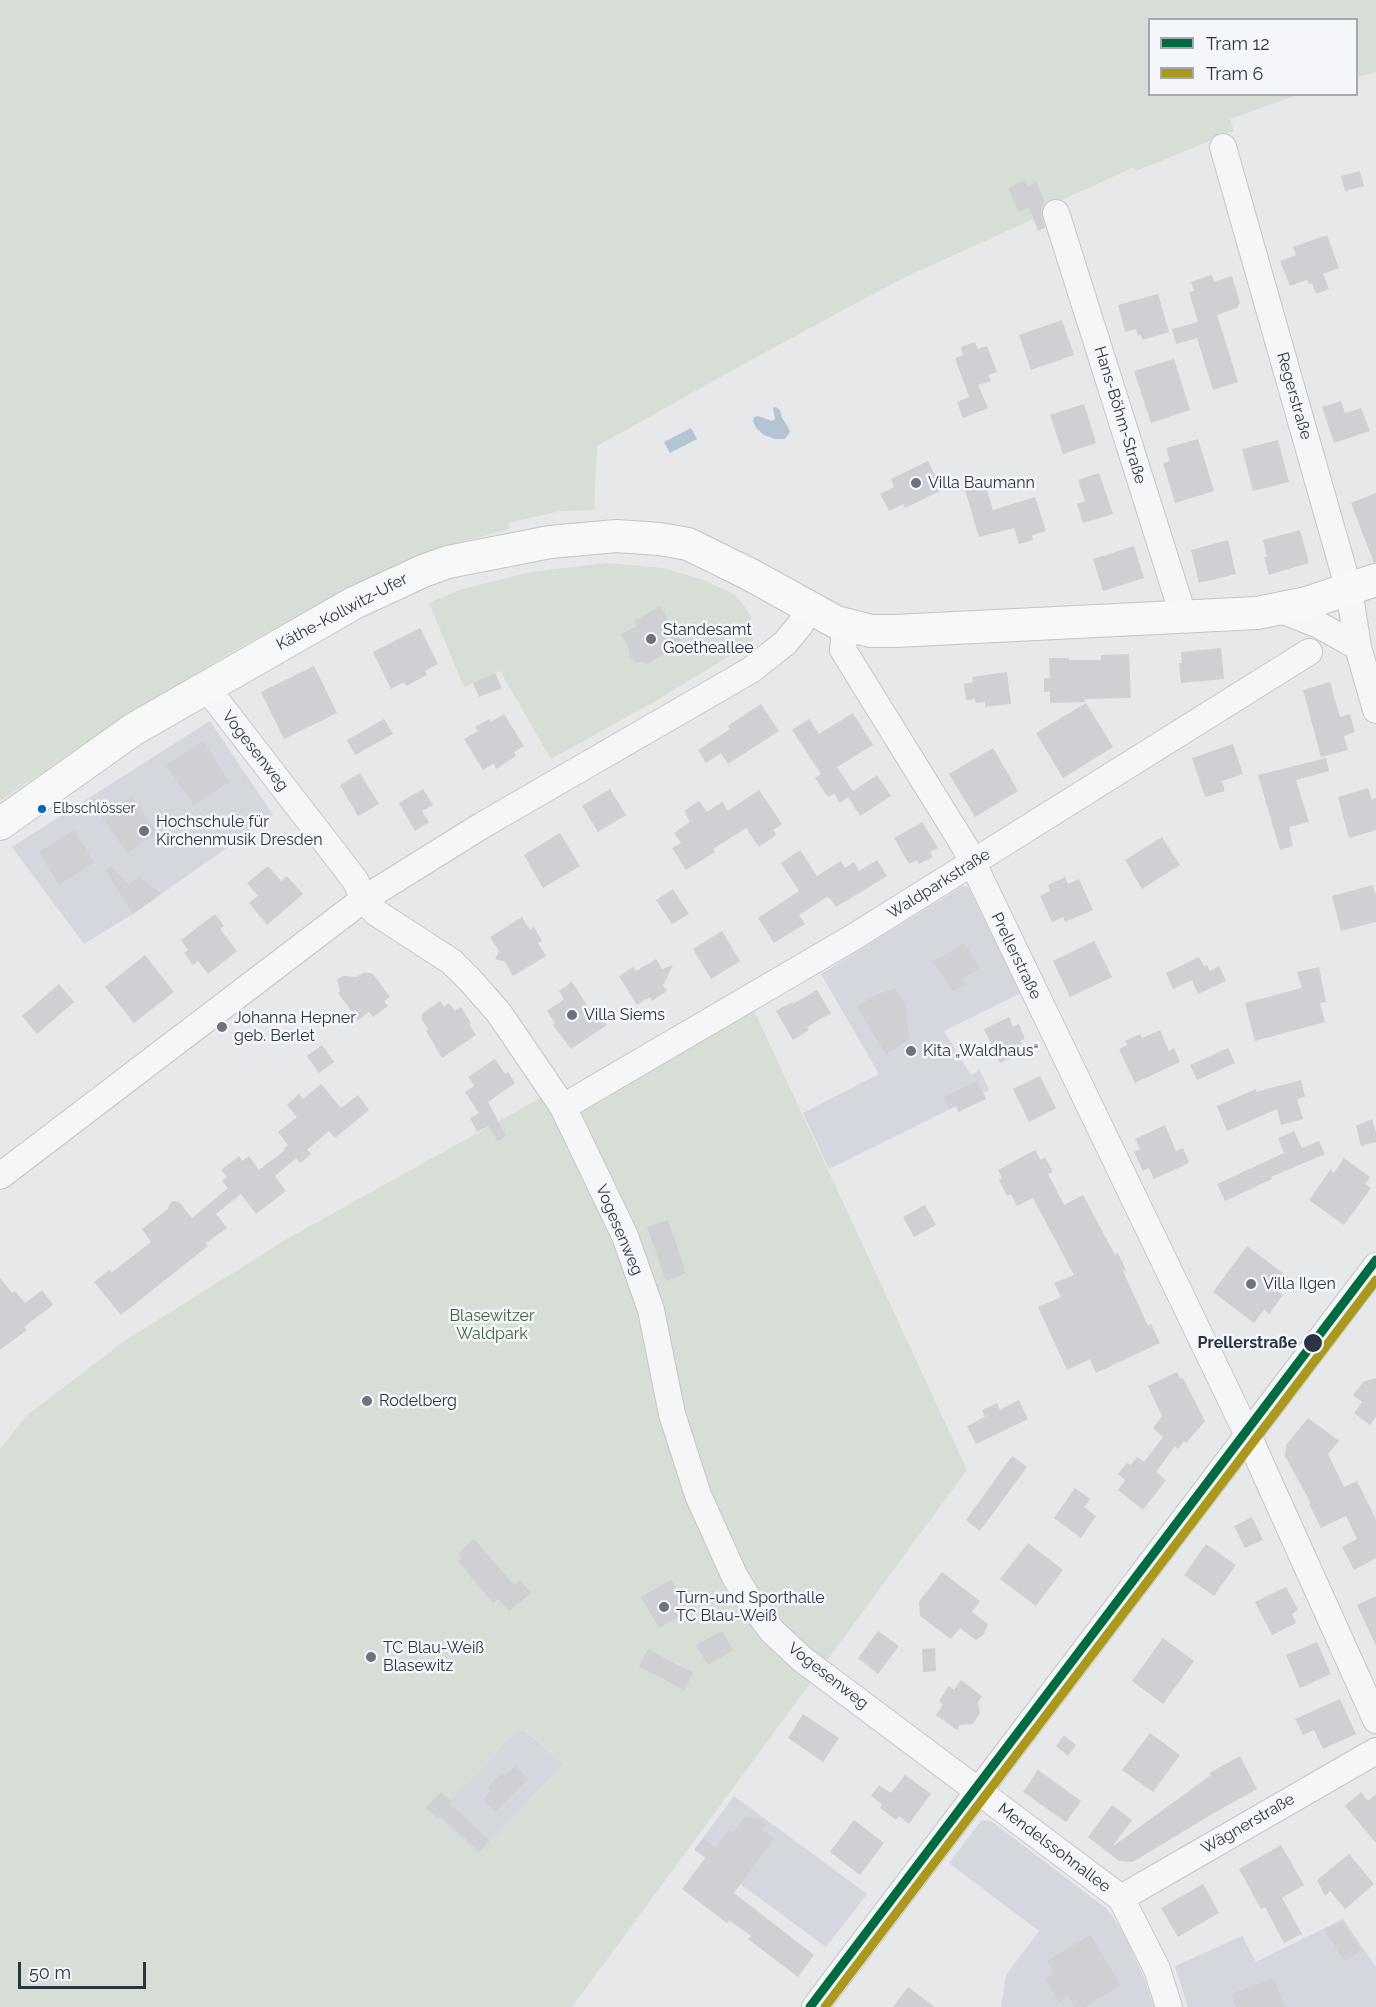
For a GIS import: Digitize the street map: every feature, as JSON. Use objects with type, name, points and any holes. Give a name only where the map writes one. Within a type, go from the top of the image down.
[{"type":"main road","name":"Käthe-Kollwitz-Ufer","points":[[0,824],[134,729],[354,603],[448,562],[550,542],[616,536],[660,539],[687,544],[749,574],[839,626]]},
{"type":"main road","points":[[839,626],[895,631],[1257,613],[1307,603],[1362,585]]},
{"type":"street","name":"Regerstraße","points":[[1223,147],[1362,585],[1358,647],[1376,710]]},
{"type":"street","name":"Hans-Böhm-Straße","points":[[1056,213],[1184,618]]},
{"type":"street","points":[[1278,609],[1319,625],[1358,647]]},
{"type":"street","points":[[0,1176],[364,899],[501,814],[750,670],[784,643],[800,626],[839,626]]},
{"type":"street","name":"Prellerstraße","points":[[839,626],[965,847],[971,864],[1248,1435],[1376,1720]]},
{"type":"street","name":"Waldparkstraße","points":[[563,1107],[852,938],[1309,652]]},
{"type":"street","name":"Vogesenweg","points":[[206,687],[355,880],[364,899],[375,912],[452,962],[470,980],[500,1012],[563,1107],[625,1236],[651,1310],[672,1414],[698,1495],[749,1600],[772,1631],[802,1659],[978,1790]]},
{"type":"street","points":[[815,2007],[1376,1266]]},
{"type":"street","name":"Wägnerstraße","points":[[1121,1898],[1376,1751]]},
{"type":"street","name":"Mendelssohnallee","points":[[978,1790],[1121,1898],[1157,1969],[1169,2007]]},
{"type":"shaded area","name":"Hochschule für Kirchenmusik Dresden","points":[[210,721],[273,815],[133,914],[84,944],[12,847]]},
{"type":"shaded area","name":"Kita „Waldhaus“","points":[[963,886],[968,887],[1021,993],[944,1031],[971,1075],[980,1070],[989,1090],[829,1169],[803,1113],[879,1074],[821,974]]},
{"type":"shaded area","points":[[524,1730],[564,1764],[478,1855],[438,1818],[452,1803],[450,1800],[516,1732]]},
{"type":"shaded area","points":[[734,1796],[867,1894],[826,1947],[694,1850]]},
{"type":"shaded area","points":[[981,1821],[991,1821],[1107,1909],[1125,1935],[1154,2007],[1001,2007],[1006,1975],[1039,1931],[949,1863]]},
{"type":"shaded area","points":[[1343,1919],[1376,1967],[1376,2007],[1188,2007],[1175,1966],[1242,1936],[1256,1962]]},
{"type":"green space","points":[[0,0],[1376,0],[1376,72],[1358,77],[1358,18],[1148,18],[1148,96],[1294,96],[1230,119],[1234,131],[1136,171],[1134,167],[1049,206],[1051,211],[899,280],[597,446],[594,510],[560,511],[508,523],[509,529],[444,547],[366,579],[237,649],[110,726],[0,801]]},
{"type":"green space","points":[[606,563],[663,568],[704,580],[735,595],[751,617],[753,640],[652,703],[551,759],[500,671],[464,687],[429,603],[463,589],[531,572]]},
{"type":"green space","name":"Blasewitzer Waldpark","points":[[752,1006],[967,1470],[572,2007],[0,2007],[0,1449],[26,1416],[126,1340],[287,1239],[542,1097],[556,1121]],"holes":[[[525,1730],[563,1763],[478,1855],[438,1818],[452,1803],[450,1800],[516,1732]]]},
{"type":"water","points":[[773,408],[780,410],[790,432],[785,439],[775,439],[764,435],[756,428],[753,421],[754,417],[758,416],[772,421],[775,419]]},
{"type":"water","points":[[691,428],[697,439],[670,453],[664,442]]},
{"type":"building","points":[[1360,171],[1364,186],[1345,191],[1341,176]]},
{"type":"building","points":[[1025,180],[1028,186],[1036,182],[1044,200],[1041,210],[1045,228],[1038,231],[1029,207],[1019,212],[1008,188]]},
{"type":"building","points":[[1327,235],[1339,268],[1323,274],[1329,289],[1316,294],[1312,283],[1309,284],[1307,280],[1290,286],[1280,261],[1296,255],[1293,247]]},
{"type":"building","points":[[1212,275],[1214,282],[1232,276],[1240,303],[1237,308],[1217,315],[1238,382],[1213,390],[1197,338],[1176,344],[1172,329],[1198,322],[1189,292],[1194,291],[1191,282]]},
{"type":"building","points":[[1158,294],[1169,332],[1143,340],[1141,335],[1138,336],[1136,329],[1125,332],[1118,305]]},
{"type":"building","points":[[1062,320],[1074,355],[1031,370],[1019,335]]},
{"type":"building","points":[[975,342],[978,349],[987,346],[997,372],[988,375],[991,381],[978,385],[988,408],[963,418],[957,402],[969,397],[955,358],[963,355],[961,347]]},
{"type":"building","points":[[1174,359],[1190,410],[1151,423],[1134,371]]},
{"type":"building","points":[[1341,401],[1345,413],[1361,408],[1370,431],[1334,443],[1322,407]]},
{"type":"building","points":[[1084,404],[1096,443],[1063,454],[1050,415]]},
{"type":"building","points":[[1198,439],[1214,491],[1175,503],[1163,463],[1170,461],[1166,448]]},
{"type":"building","points":[[1278,440],[1289,482],[1253,491],[1242,449]]},
{"type":"building","name":"Villa Baumann","points":[[928,461],[942,490],[905,508],[903,504],[889,511],[880,494],[894,487],[891,479]]},
{"type":"building","points":[[1099,473],[1113,514],[1083,523],[1077,504],[1085,501],[1078,480]]},
{"type":"building","points":[[985,484],[993,510],[1035,497],[1046,531],[1032,535],[1033,540],[1019,544],[1014,528],[979,537],[965,490]]},
{"type":"building","points":[[1376,493],[1376,562],[1374,563],[1351,503]]},
{"type":"building","points":[[1300,530],[1309,563],[1269,575],[1264,557],[1267,557],[1263,540]]},
{"type":"building","points":[[1228,540],[1236,574],[1199,583],[1191,550]]},
{"type":"building","points":[[1134,546],[1144,578],[1103,591],[1093,559]]},
{"type":"building","name":"Standesamt Goetheallee","points":[[660,606],[682,643],[646,665],[644,662],[635,662],[630,657],[629,649],[621,634],[637,626],[634,621]]},
{"type":"building","points":[[420,628],[438,664],[425,671],[427,675],[406,686],[404,682],[391,689],[373,652]]},
{"type":"building","points":[[1221,648],[1224,679],[1181,683],[1179,663],[1182,663],[1181,652]]},
{"type":"building","points":[[1129,654],[1131,698],[1084,699],[1085,702],[1050,703],[1050,691],[1044,692],[1044,678],[1050,678],[1049,658],[1101,660],[1101,655]]},
{"type":"building","points":[[314,666],[337,713],[284,739],[261,692]]},
{"type":"building","points":[[1007,672],[1011,704],[985,707],[985,702],[976,703],[975,699],[966,700],[964,684],[973,682],[972,677]]},
{"type":"building","points":[[495,673],[502,688],[479,697],[473,683]]},
{"type":"building","points":[[1330,682],[1340,717],[1350,714],[1355,732],[1344,736],[1348,750],[1321,757],[1303,690]]},
{"type":"building","points":[[1086,703],[1113,747],[1063,778],[1036,733]]},
{"type":"building","points":[[761,704],[779,731],[728,764],[721,753],[706,763],[698,750],[730,729],[728,726]]},
{"type":"building","points":[[853,713],[873,745],[837,767],[853,791],[877,775],[891,796],[860,816],[848,797],[840,803],[834,794],[828,797],[815,778],[821,774],[792,730],[809,719],[819,734]]},
{"type":"building","points":[[504,714],[524,746],[514,752],[516,756],[496,769],[494,763],[483,770],[464,739],[478,731],[475,727],[489,719],[491,722]]},
{"type":"building","points":[[384,719],[393,734],[355,755],[347,740]]},
{"type":"building","points":[[203,741],[229,782],[194,805],[166,765]]},
{"type":"building","points":[[1233,744],[1243,774],[1222,781],[1225,791],[1205,797],[1192,758]]},
{"type":"building","points":[[993,748],[1018,791],[975,817],[949,774]]},
{"type":"building","points":[[1326,758],[1329,771],[1296,780],[1309,822],[1289,827],[1293,846],[1280,850],[1258,775]]},
{"type":"building","points":[[360,773],[379,804],[358,816],[340,785]]},
{"type":"building","points":[[1368,788],[1372,800],[1376,798],[1376,830],[1349,838],[1338,797]]},
{"type":"building","points":[[423,789],[433,805],[422,811],[429,822],[415,831],[399,803]]},
{"type":"building","points":[[610,789],[626,815],[598,832],[582,806]]},
{"type":"building","points":[[759,790],[782,824],[773,830],[776,835],[759,847],[746,828],[713,849],[715,852],[686,870],[672,848],[681,843],[674,833],[690,822],[684,811],[699,801],[707,812],[722,802],[728,811]]},
{"type":"building","points":[[132,796],[157,833],[127,853],[102,816]]},
{"type":"building","points":[[922,822],[938,848],[930,852],[933,857],[919,864],[917,860],[909,864],[894,838]]},
{"type":"building","points":[[74,830],[94,862],[59,885],[39,852]]},
{"type":"building","points":[[560,833],[580,866],[543,888],[524,855]]},
{"type":"building","points":[[1162,837],[1180,865],[1142,889],[1125,860]]},
{"type":"building","points":[[800,850],[817,876],[841,861],[845,868],[854,862],[859,871],[877,860],[887,876],[836,907],[827,897],[799,915],[805,924],[774,943],[758,918],[799,891],[781,863]]},
{"type":"building","points":[[110,866],[129,885],[139,876],[161,894],[133,914],[105,870]]},
{"type":"building","points":[[268,866],[281,881],[287,876],[303,894],[267,925],[249,903],[258,896],[247,883]]},
{"type":"building","points":[[1065,877],[1068,884],[1079,879],[1093,910],[1065,922],[1063,917],[1052,922],[1040,896],[1050,891],[1048,885]]},
{"type":"building","points":[[1373,885],[1376,895],[1376,922],[1341,931],[1332,896]]},
{"type":"building","points":[[673,889],[689,914],[672,924],[656,900]]},
{"type":"building","points":[[215,914],[224,926],[220,929],[237,951],[208,974],[198,961],[193,965],[184,953],[188,950],[181,940]]},
{"type":"building","points":[[522,917],[530,930],[534,927],[542,941],[538,943],[546,956],[513,976],[505,962],[495,959],[499,951],[490,937]]},
{"type":"building","points":[[722,931],[740,961],[711,979],[693,949]]},
{"type":"building","points":[[1094,941],[1112,977],[1070,997],[1053,961]]},
{"type":"building","points":[[964,943],[980,968],[962,979],[965,984],[953,991],[933,962]]},
{"type":"building","points":[[145,955],[174,992],[134,1023],[105,987]]},
{"type":"building","points":[[1199,957],[1210,971],[1219,966],[1226,981],[1198,994],[1192,980],[1173,989],[1166,973]]},
{"type":"building","points":[[656,959],[662,969],[673,965],[663,985],[667,991],[652,1001],[650,997],[637,1005],[619,976],[633,967],[636,971]]},
{"type":"building","points":[[1319,967],[1326,1002],[1320,1003],[1325,1022],[1255,1041],[1245,1003],[1302,988],[1297,972]]},
{"type":"building","points":[[364,972],[373,974],[390,997],[384,1001],[388,1006],[373,1017],[369,1012],[358,1020],[338,993],[340,991],[337,979],[344,976],[357,977]]},
{"type":"building","name":"Villa Siems","points":[[572,982],[594,1016],[599,1013],[607,1025],[571,1049],[553,1025],[555,1023],[547,1011],[564,999],[559,991]]},
{"type":"building","points":[[59,984],[74,1002],[37,1034],[22,1016]]},
{"type":"building","points":[[895,988],[906,1006],[909,1040],[886,1054],[857,1007],[873,996]]},
{"type":"building","points":[[817,990],[831,1013],[807,1027],[809,1030],[793,1040],[776,1011]]},
{"type":"building","points":[[440,1001],[444,1007],[449,1003],[455,1011],[461,1007],[476,1035],[442,1058],[422,1020],[422,1014]]},
{"type":"building","points":[[1009,1017],[1013,1027],[1019,1024],[1025,1039],[1020,1041],[1025,1052],[1000,1063],[984,1029]]},
{"type":"building","points":[[1160,1030],[1169,1051],[1174,1048],[1180,1062],[1135,1083],[1119,1049],[1127,1045],[1125,1041],[1140,1034],[1142,1038]]},
{"type":"building","points":[[322,1045],[334,1062],[319,1073],[307,1056]]},
{"type":"building","points":[[1228,1048],[1235,1063],[1197,1080],[1190,1065]]},
{"type":"building","points":[[495,1059],[505,1074],[508,1072],[515,1083],[488,1102],[506,1136],[498,1141],[488,1126],[477,1132],[470,1118],[479,1113],[465,1092],[474,1086],[468,1077]]},
{"type":"building","points":[[1040,1076],[1056,1108],[1029,1122],[1013,1089]]},
{"type":"building","points":[[1301,1080],[1305,1097],[1297,1099],[1303,1119],[1281,1125],[1277,1109],[1227,1131],[1217,1106],[1256,1089],[1256,1092]]},
{"type":"building","points":[[977,1081],[986,1099],[958,1112],[956,1106],[949,1109],[944,1097]]},
{"type":"building","points":[[321,1084],[341,1108],[358,1095],[369,1110],[335,1138],[329,1131],[307,1150],[311,1154],[300,1163],[296,1158],[275,1176],[286,1191],[256,1214],[241,1194],[216,1214],[227,1228],[206,1243],[208,1246],[121,1315],[94,1282],[109,1270],[111,1273],[151,1242],[142,1229],[168,1209],[173,1201],[179,1202],[192,1218],[228,1188],[222,1181],[227,1177],[221,1170],[239,1156],[242,1161],[249,1156],[259,1170],[285,1150],[283,1149],[288,1145],[278,1132],[297,1117],[287,1105],[299,1094],[303,1099]]},
{"type":"building","points":[[1372,1119],[1376,1142],[1361,1146],[1356,1126]]},
{"type":"building","points":[[1165,1125],[1176,1151],[1183,1148],[1189,1163],[1154,1179],[1149,1168],[1143,1171],[1134,1152],[1140,1149],[1135,1139]]},
{"type":"building","points":[[1294,1131],[1302,1148],[1319,1141],[1325,1154],[1271,1177],[1272,1179],[1225,1201],[1217,1184],[1284,1153],[1278,1138]]},
{"type":"building","points":[[1035,1150],[1041,1160],[1045,1157],[1053,1172],[1048,1174],[1064,1205],[1083,1195],[1115,1255],[1118,1253],[1126,1270],[1123,1271],[1148,1326],[1151,1324],[1160,1343],[1096,1373],[1090,1359],[1067,1370],[1038,1307],[1061,1297],[1054,1283],[1074,1275],[1033,1198],[1017,1206],[1011,1194],[1007,1196],[999,1180],[1002,1178],[998,1170]]},
{"type":"building","points":[[1344,1158],[1370,1177],[1365,1184],[1371,1188],[1344,1225],[1309,1200],[1331,1169],[1333,1174]]},
{"type":"building","points":[[925,1205],[936,1225],[914,1237],[903,1217]]},
{"type":"building","points":[[668,1220],[686,1273],[666,1281],[647,1227]]},
{"type":"building","name":"Villa Ilgen","points":[[1247,1246],[1288,1277],[1278,1291],[1283,1295],[1269,1314],[1264,1310],[1254,1323],[1213,1292]]},
{"type":"building","points":[[0,1278],[12,1293],[15,1291],[25,1303],[42,1290],[53,1305],[24,1327],[27,1330],[0,1350]]},
{"type":"building","points":[[1177,1372],[1180,1379],[1183,1378],[1205,1421],[1186,1443],[1184,1441],[1178,1449],[1175,1446],[1156,1472],[1166,1480],[1143,1510],[1118,1490],[1125,1480],[1118,1474],[1127,1463],[1131,1465],[1137,1457],[1144,1462],[1163,1437],[1153,1428],[1162,1416],[1148,1386]]},
{"type":"building","points":[[1376,1378],[1376,1417],[1370,1425],[1354,1413],[1362,1402],[1353,1395],[1363,1382]]},
{"type":"building","points":[[1019,1400],[1028,1419],[976,1444],[967,1426],[985,1417],[982,1410],[997,1403],[1000,1410]]},
{"type":"building","points":[[1308,1418],[1339,1441],[1328,1454],[1344,1487],[1357,1481],[1376,1519],[1376,1558],[1354,1570],[1342,1547],[1357,1539],[1346,1516],[1321,1528],[1309,1504],[1311,1503],[1285,1456],[1286,1445]]},
{"type":"building","points":[[1012,1456],[1027,1467],[980,1531],[966,1520]]},
{"type":"building","points":[[1075,1488],[1090,1499],[1084,1507],[1096,1516],[1081,1538],[1054,1518]]},
{"type":"building","points":[[1252,1517],[1263,1540],[1245,1548],[1234,1526]]},
{"type":"building","points":[[474,1539],[514,1585],[520,1580],[531,1593],[509,1611],[498,1599],[493,1603],[458,1561],[461,1558],[458,1554]]},
{"type":"building","points":[[1028,1543],[1063,1570],[1036,1606],[1000,1579]]},
{"type":"building","points":[[1206,1544],[1236,1565],[1214,1596],[1184,1575]]},
{"type":"building","points":[[942,1572],[980,1601],[972,1612],[988,1624],[984,1634],[976,1640],[960,1628],[951,1639],[920,1616],[919,1602]]},
{"type":"building","name":"Turn-und Sporthalle TC Blau-Weiß","points":[[671,1580],[682,1598],[678,1600],[685,1613],[659,1628],[641,1597]]},
{"type":"building","points":[[1286,1587],[1298,1610],[1292,1614],[1296,1623],[1272,1635],[1255,1602]]},
{"type":"building","points":[[1376,1596],[1376,1646],[1357,1605]]},
{"type":"building","points":[[722,1631],[733,1650],[708,1665],[696,1645]]},
{"type":"building","points":[[878,1631],[899,1646],[878,1674],[858,1658]]},
{"type":"building","points":[[1163,1638],[1194,1661],[1163,1704],[1132,1681]]},
{"type":"building","points":[[1317,1642],[1331,1674],[1300,1688],[1286,1655]]},
{"type":"building","points":[[935,1648],[936,1671],[923,1672],[922,1649]]},
{"type":"building","points":[[648,1649],[693,1673],[684,1690],[639,1666]]},
{"type":"building","points":[[961,1680],[982,1696],[978,1702],[980,1713],[973,1724],[960,1725],[957,1730],[936,1715],[943,1704],[939,1701],[949,1686],[954,1690]]},
{"type":"building","points":[[1340,1699],[1356,1734],[1323,1749],[1314,1730],[1303,1735],[1295,1719]]},
{"type":"building","points":[[803,1714],[839,1738],[823,1762],[788,1738]]},
{"type":"building","points":[[1150,1733],[1180,1755],[1153,1792],[1122,1770]]},
{"type":"building","points":[[1064,1735],[1076,1745],[1068,1756],[1056,1746]]},
{"type":"building","points":[[1240,1756],[1257,1789],[1133,1862],[1119,1861],[1088,1837],[1112,1805],[1132,1820],[1112,1847],[1211,1775],[1209,1773]]},
{"type":"building","points":[[515,1766],[528,1779],[495,1812],[483,1799],[491,1791],[488,1787],[502,1773],[505,1776]]},
{"type":"building","points":[[1038,1770],[1081,1801],[1066,1822],[1023,1792]]},
{"type":"building","points":[[905,1775],[931,1794],[909,1824],[899,1816],[896,1820],[880,1808],[882,1804],[871,1796],[879,1785],[891,1793]]},
{"type":"building","points":[[441,1792],[452,1802],[450,1804],[489,1840],[479,1851],[440,1816],[437,1818],[426,1808]]},
{"type":"building","points":[[1361,1792],[1368,1801],[1376,1794],[1376,1843],[1345,1806]]},
{"type":"building","points":[[745,1817],[760,1819],[767,1824],[763,1830],[774,1839],[734,1893],[814,1955],[798,1977],[748,1939],[751,1936],[729,1920],[727,1923],[682,1889],[706,1857],[695,1849],[703,1838],[716,1848],[729,1830],[733,1833]]},
{"type":"building","points":[[854,1820],[884,1843],[860,1875],[830,1852]]},
{"type":"building","points":[[1281,1845],[1304,1885],[1282,1898],[1302,1934],[1284,1943],[1265,1907],[1261,1909],[1239,1869]]},
{"type":"building","points":[[1349,1854],[1374,1884],[1345,1909],[1330,1891],[1325,1896],[1317,1880]]},
{"type":"building","points":[[1203,1884],[1219,1913],[1178,1937],[1161,1908]]},
{"type":"building","points":[[1342,1921],[1362,1950],[1345,1961],[1324,1930]]},
{"type":"building","points":[[1090,1935],[1121,1985],[1085,2007],[1075,2007],[1068,1996],[1059,2002],[1045,1979],[1055,1973],[1047,1961]]},
{"type":"building","points":[[1273,1978],[1285,2007],[1236,2007],[1231,1994]]},
{"type":"building","points":[[908,1987],[935,2007],[893,2007]]},
{"type":"tram line","name":"12","points":[[810,2007],[1376,1260]]},
{"type":"tram line","name":"6","points":[[825,2007],[1376,1280]]},
{"type":"place","name":"Villa Baumann","points":[[916,483]]},
{"type":"place","name":"Standesamt Goetheallee","points":[[651,639]]},
{"type":"place","name":"Elbschlösser","points":[[42,809]]},
{"type":"place","name":"Hochschule für Kirchenmusik Dresden","points":[[144,831]]},
{"type":"place","name":"Villa Siems","points":[[572,1015]]},
{"type":"place","name":"Johanna Hepner geb. Berlet","points":[[222,1027]]},
{"type":"place","name":"Kita „Waldhaus“","points":[[911,1051]]},
{"type":"place","name":"Villa Ilgen","points":[[1251,1284]]},
{"type":"place","name":"Prellerstraße","points":[[1313,1343]]},
{"type":"place","name":"Rodelberg","points":[[367,1401]]},
{"type":"place","name":"Turn-und Sporthalle TC Blau-Weiß","points":[[664,1607]]},
{"type":"place","name":"TC Blau-Weiß Blasewitz","points":[[371,1657]]}]
